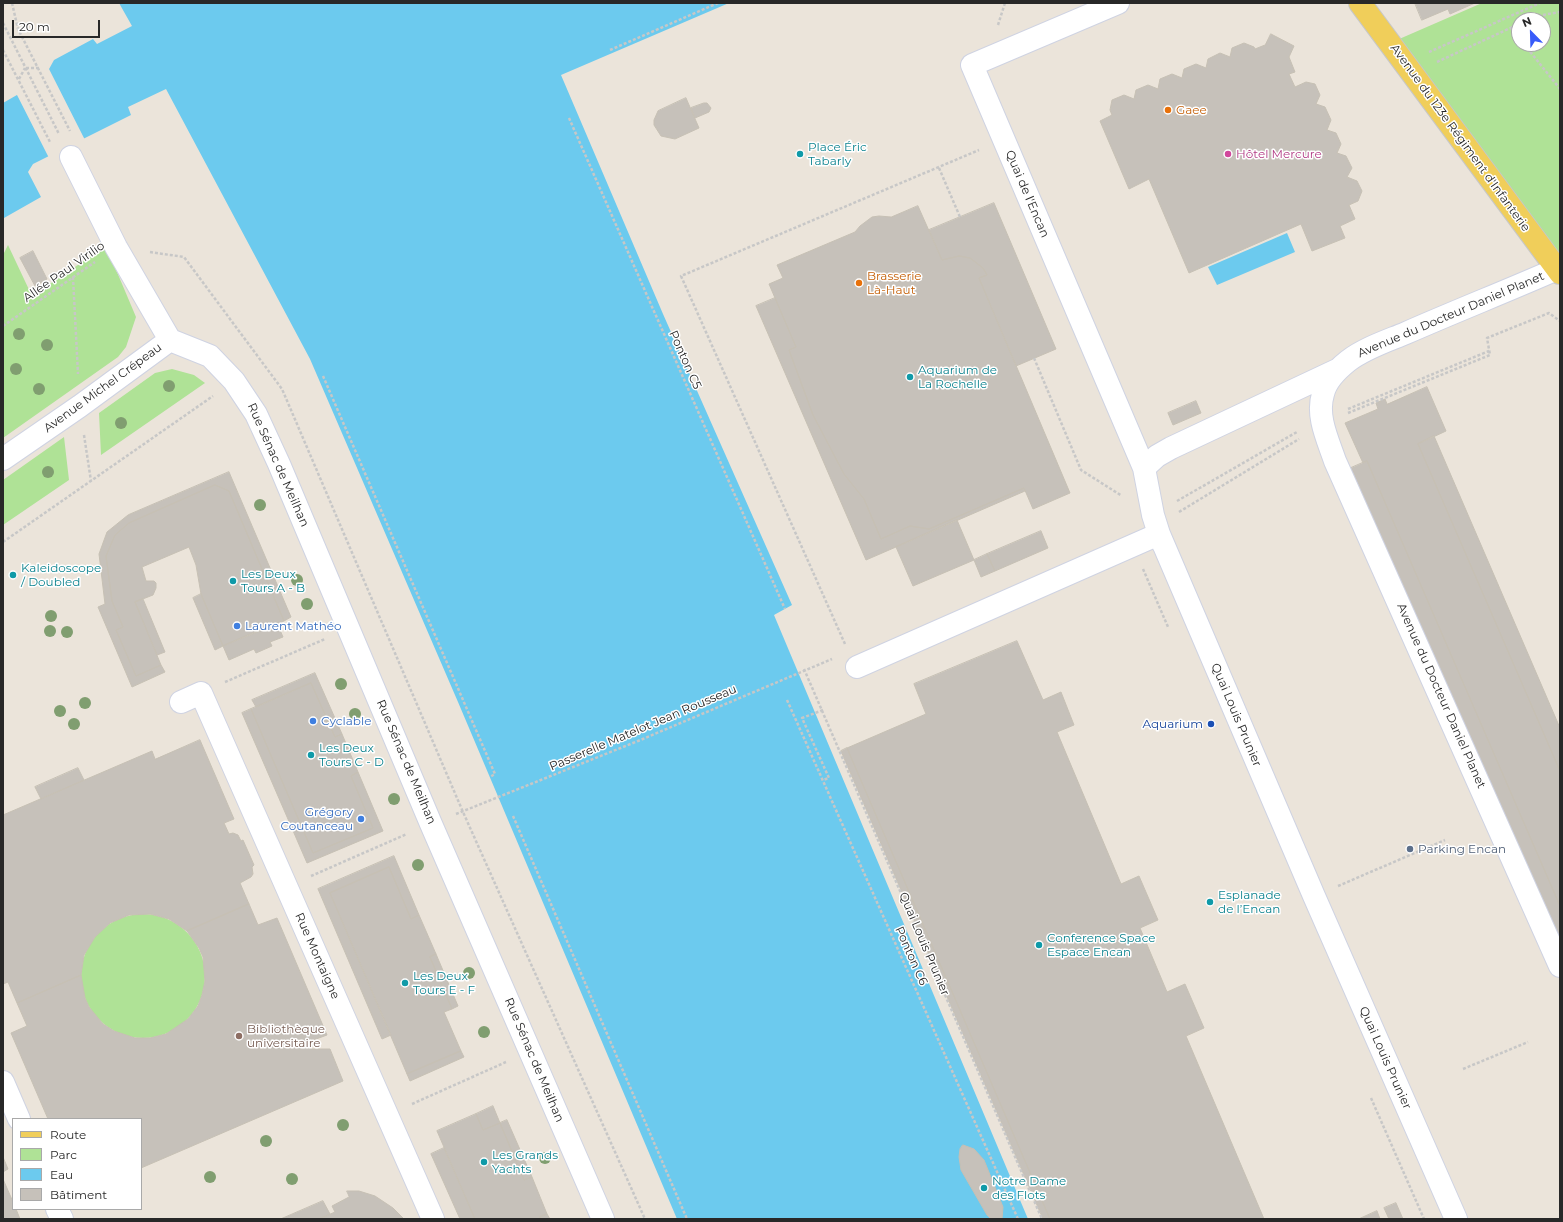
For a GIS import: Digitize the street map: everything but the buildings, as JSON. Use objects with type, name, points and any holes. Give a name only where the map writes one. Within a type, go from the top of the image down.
[{"type":"main road","name":"Avenue du 123e Régiment d'Infanterie","points":[[1360,3],[1409,67],[1558,271]]},
{"type":"street","name":"Quai de l'Encan","points":[[1117,4],[972,65],[1144,468]]},
{"type":"street","name":"Avenue Michel Crépeau","points":[[3,459],[80,406],[170,340],[116,247],[66,147]]},
{"type":"street","name":"Avenue du Docteur Daniel Planet","points":[[1558,271],[1366,351],[1350,360],[1337,370],[1323,393],[1321,404],[1323,422],[1335,461],[1560,966]]},
{"type":"street","name":"Rue Sénac de Meilhan","points":[[170,340],[210,356],[234,381],[256,414],[349,628],[431,824],[603,1219]]},
{"type":"street","points":[[1144,468],[1157,456],[1171,448],[1337,370]]},
{"type":"street","name":"Quai Louis Prunier","points":[[1144,468],[1156,525],[1314,896],[1456,1219]]},
{"type":"street","points":[[857,667],[1156,525]]},
{"type":"street","points":[[180,702],[201,693]]},
{"type":"street","name":"Rue Montaigne","points":[[201,693],[433,1219]]},
{"type":"street","points":[[3,1082],[19,1118]]},
{"type":"street","points":[[58,1210],[62,1219]]},
{"type":"path","points":[[12,3],[18,29],[39,68],[66,147]]},
{"type":"path","points":[[610,50],[718,3]]},
{"type":"path","points":[[995,33],[1005,3]]},
{"type":"path","points":[[1409,67],[1540,3]]},
{"type":"path","points":[[3,23],[66,147]]},
{"type":"path","points":[[1409,67],[1511,28]]},
{"type":"path","points":[[3,50],[19,79],[66,147]]},
{"type":"path","points":[[1530,52],[1560,89]]},
{"type":"path","points":[[26,68],[39,68]]},
{"type":"path","points":[[19,79],[26,68]]},
{"type":"path","name":"Ponton C5","points":[[569,118],[785,609]]},
{"type":"path","points":[[845,645],[681,276],[1003,140]]},
{"type":"path","points":[[939,168],[960,217]]},
{"type":"path","name":"Allée Paul Virilio","points":[[3,326],[116,247]]},
{"type":"path","points":[[1034,358],[1081,470],[1156,525],[1303,428],[1350,412],[1490,355],[1487,338],[1549,313],[1560,321]]},
{"type":"path","points":[[1176,514],[1323,422],[1490,351]]},
{"type":"path","points":[[323,376],[495,774],[490,777]]},
{"type":"path","points":[[3,542],[234,381]]},
{"type":"path","points":[[201,693],[349,628]]},
{"type":"path","name":"Passerelle Matelot Jean Rousseau","points":[[286,887],[431,824],[638,741],[804,669],[834,658]]},
{"type":"path","name":"Quai Louis Prunier","points":[[804,669],[1042,1219]]},
{"type":"path","name":"Ponton C6","points":[[788,700],[1018,1219]]},
{"type":"path","points":[[823,710],[802,718],[828,778],[823,780]]},
{"type":"path","points":[[513,816],[687,1219]]},
{"type":"path","points":[[1314,896],[1445,840]]},
{"type":"path","points":[[1464,1069],[1528,1042]]},
{"type":"path","points":[[387,1115],[530,1052]]},
{"type":"green space","points":[[1482,3],[1560,3],[1560,273],[1390,43]]},
{"type":"green space","points":[[8,245],[32,296],[106,246],[136,317],[126,347],[118,357],[3,438],[3,255]]},
{"type":"green space","points":[[172,369],[194,375],[205,383],[101,455],[99,413],[155,373]]},
{"type":"green space","points":[[64,437],[69,480],[3,525],[3,480]]},
{"type":"green space","points":[[143,914],[155,915],[167,919],[177,924],[187,932],[195,942],[200,952],[204,964],[204,988],[200,1000],[195,1010],[187,1020],[177,1028],[167,1033],[155,1037],[143,1038],[131,1037],[119,1033],[109,1028],[99,1020],[91,1010],[86,1000],[82,988],[81,976],[82,964],[86,952],[91,942],[99,932],[109,924],[119,919],[131,915]]},
{"type":"water","points":[[119,3],[729,3],[561,75],[663,314],[792,605],[774,615],[1028,1219],[677,1219],[458,702],[310,359],[166,89],[128,107],[131,115],[33,164],[28,172],[41,197],[4,218],[3,221],[3,103],[43,80],[54,60],[93,39],[97,44],[132,26]]},
{"type":"water","points":[[1287,233],[1295,252],[1217,285],[1208,267]]},
{"type":"pier","points":[[48,67],[85,140],[49,158],[16,93],[42,78]]},
{"type":"place","name":"Gaee","points":[[1168,110]]},
{"type":"place","name":"Place Éric Tabarly","points":[[800,154]]},
{"type":"place","name":"Hôtel Mercure","points":[[1228,154]]},
{"type":"place","name":"Brasserie Là-Haut","points":[[859,283]]},
{"type":"place","name":"Aquarium de La Rochelle","points":[[910,377]]},
{"type":"place","name":"Kaleidoscope / Doubled","points":[[13,575]]},
{"type":"place","name":"Les Deux Tours A - B","points":[[233,581]]},
{"type":"place","name":"Laurent Mathéo","points":[[237,626]]},
{"type":"place","name":"Cyclable","points":[[313,721]]},
{"type":"place","name":"Aquarium","points":[[1211,724]]},
{"type":"place","name":"Les Deux Tours C - D","points":[[311,755]]},
{"type":"place","name":"Grégory Coutanceau","points":[[361,819]]},
{"type":"place","name":"Parking Encan","points":[[1410,849]]},
{"type":"place","name":"Esplanade de l’Encan","points":[[1210,902]]},
{"type":"place","name":"Conference Space Espace Encan","points":[[1039,945]]},
{"type":"place","name":"Les Deux Tours E - F","points":[[405,983]]},
{"type":"place","name":"Bibliothèque universitaire","points":[[239,1036]]},
{"type":"place","name":"Les Grands Yachts","points":[[484,1162]]},
{"type":"place","name":"Notre Dame des Flots","points":[[984,1188]]}]
